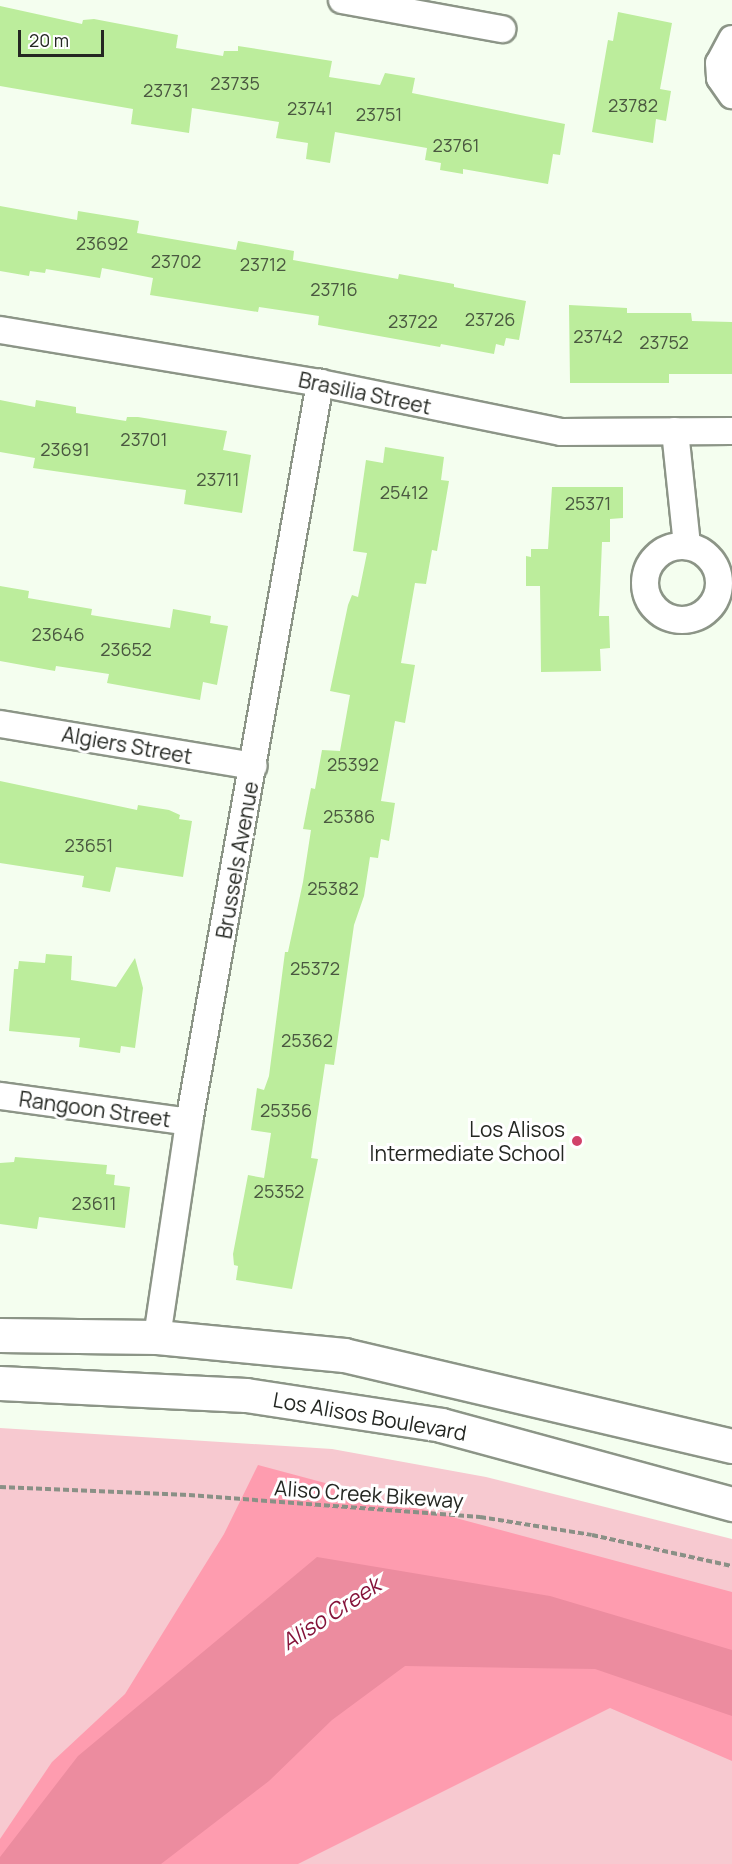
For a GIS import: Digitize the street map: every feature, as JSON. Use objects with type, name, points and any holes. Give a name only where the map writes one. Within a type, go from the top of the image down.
[{"type":"main road","points":[[0,1335],[157,1337],[344,1355],[732,1446]]},
{"type":"main road","name":"Los Alisos Boulevard","points":[[0,1383],[246,1395],[441,1425],[732,1504]]},
{"type":"street","points":[[342,0],[502,28]]},
{"type":"street","points":[[732,39],[719,63],[720,78],[732,95]]},
{"type":"street","name":"Brasilia Street","points":[[0,330],[320,383],[561,432],[732,431]]},
{"type":"street","name":"Brussels Avenue","points":[[157,1337],[189,1122],[254,766],[320,383]]},
{"type":"street","points":[[675,431],[687,546]]},
{"type":"street","name":"Algiers Street","points":[[0,724],[254,766]]},
{"type":"street","name":"Rangoon Street","points":[[0,1096],[189,1122]]},
{"type":"path","name":"Aliso Creek Bikeway","points":[[0,1487],[189,1496],[480,1517],[592,1534],[732,1566]]},
{"type":"shaded area","points":[[0,1428],[332,1449],[486,1477],[732,1539],[732,1864],[0,1864]]},
{"type":"shaded area","points":[[258,1465],[732,1592],[732,1761],[610,1708],[298,1864],[0,1864],[0,1839],[52,1762],[125,1694],[224,1534]]},
{"type":"water","name":"Aliso Creek","points":[[317,1557],[550,1596],[732,1650],[732,1716],[595,1669],[405,1666],[332,1720],[269,1781],[161,1864],[0,1864],[0,1857],[78,1756]]},
{"type":"building","points":[[0,6],[82,24],[83,20],[94,19],[178,35],[176,48],[223,56],[224,51],[238,51],[238,46],[332,61],[329,77],[380,85],[385,73],[415,78],[412,93],[565,124],[560,155],[553,154],[548,184],[463,169],[463,174],[440,170],[441,163],[425,160],[427,148],[335,132],[330,163],[306,159],[308,143],[276,138],[279,122],[192,108],[189,133],[131,124],[133,109],[0,86]]},
{"type":"building","points":[[618,12],[672,23],[660,89],[671,91],[666,121],[656,119],[653,143],[592,132],[608,40],[613,41]]},
{"type":"building","points":[[0,206],[77,220],[78,211],[139,221],[137,233],[236,250],[238,241],[294,251],[293,260],[398,279],[399,274],[526,301],[519,340],[506,338],[504,346],[496,344],[494,354],[441,344],[440,347],[318,325],[319,316],[259,307],[258,312],[150,295],[153,278],[102,268],[100,278],[46,269],[45,273],[30,271],[29,276],[0,271]]},
{"type":"building","points":[[569,305],[627,308],[627,313],[691,313],[692,321],[732,322],[732,374],[669,374],[669,383],[570,383]]},
{"type":"building","points":[[0,400],[35,407],[36,400],[76,407],[76,413],[126,421],[127,417],[138,417],[227,431],[223,450],[251,455],[242,513],[184,504],[186,490],[33,468],[35,458],[0,452]]},
{"type":"building","points":[[385,447],[444,457],[441,480],[449,481],[437,551],[432,550],[426,584],[415,583],[401,663],[415,665],[405,723],[395,721],[381,801],[395,803],[389,841],[381,839],[378,858],[370,857],[364,896],[354,925],[334,1065],[325,1064],[311,1158],[318,1159],[292,1289],[236,1280],[238,1266],[234,1265],[233,1254],[248,1175],[264,1178],[271,1133],[251,1130],[257,1088],[264,1090],[269,1076],[285,952],[288,952],[303,882],[311,830],[303,829],[311,788],[315,789],[322,750],[340,751],[350,695],[330,691],[348,605],[352,595],[358,597],[367,553],[353,551],[366,460],[383,463]]},
{"type":"building","points":[[552,487],[623,487],[623,518],[610,519],[610,542],[602,542],[599,616],[609,616],[610,648],[600,649],[601,671],[541,672],[540,586],[526,586],[526,556],[531,557],[531,549],[548,549]]},
{"type":"building","points":[[0,586],[29,591],[28,598],[92,609],[91,615],[170,628],[173,609],[211,616],[210,623],[228,626],[217,685],[203,682],[200,700],[107,683],[109,674],[56,666],[55,671],[0,661]]},
{"type":"building","points":[[0,781],[137,810],[138,805],[169,810],[180,815],[179,819],[192,821],[183,877],[116,867],[110,892],[82,887],[84,876],[0,863]]},
{"type":"building","points":[[46,954],[72,956],[71,980],[116,987],[135,958],[143,988],[135,1048],[121,1046],[120,1053],[79,1047],[80,1038],[9,1031],[14,969],[18,969],[19,961],[45,963]]},
{"type":"building","points":[[15,1157],[107,1165],[106,1174],[115,1175],[114,1185],[130,1187],[125,1228],[39,1217],[37,1229],[0,1224],[0,1163],[14,1162]]},
{"type":"place","name":"Los Alisos Intermediate School","points":[[577,1141]]}]
